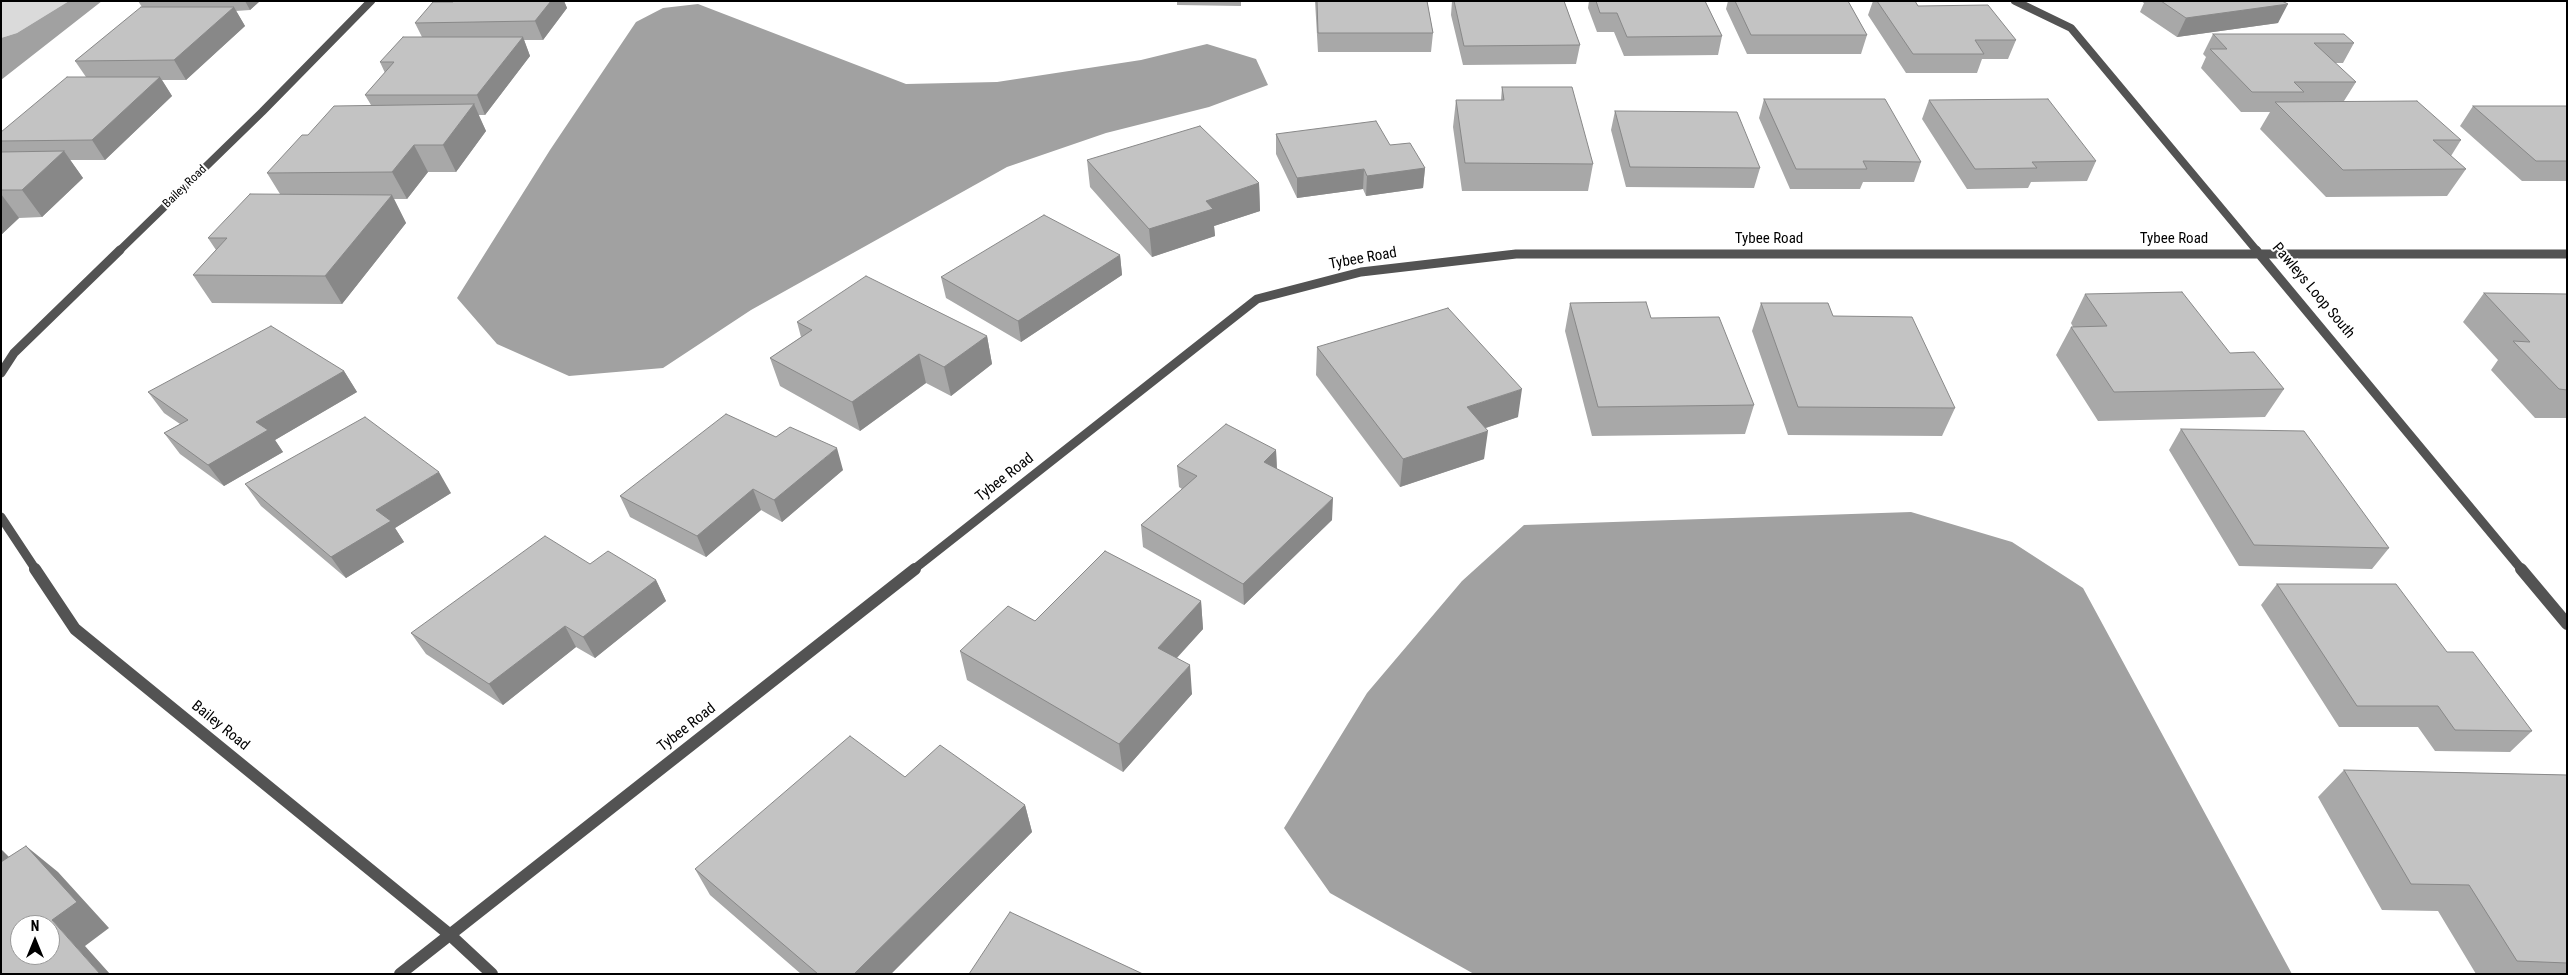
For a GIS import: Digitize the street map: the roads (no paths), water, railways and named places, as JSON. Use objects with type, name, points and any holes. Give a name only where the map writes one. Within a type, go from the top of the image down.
[{"type":"street","name":"Bailey Road","points":[[1,373],[14,353],[262,112],[371,1]]},
{"type":"street","name":"Pawleys Loop South","points":[[2016,1],[2071,28],[2567,624]]},
{"type":"street","name":"Tybee Road","points":[[400,974],[1257,299],[1361,272],[1516,254],[2567,254]]},
{"type":"street","name":"Bailey Road","points":[[1,517],[75,629],[449,934]]},
{"type":"street","points":[[449,934],[492,974]]}]
